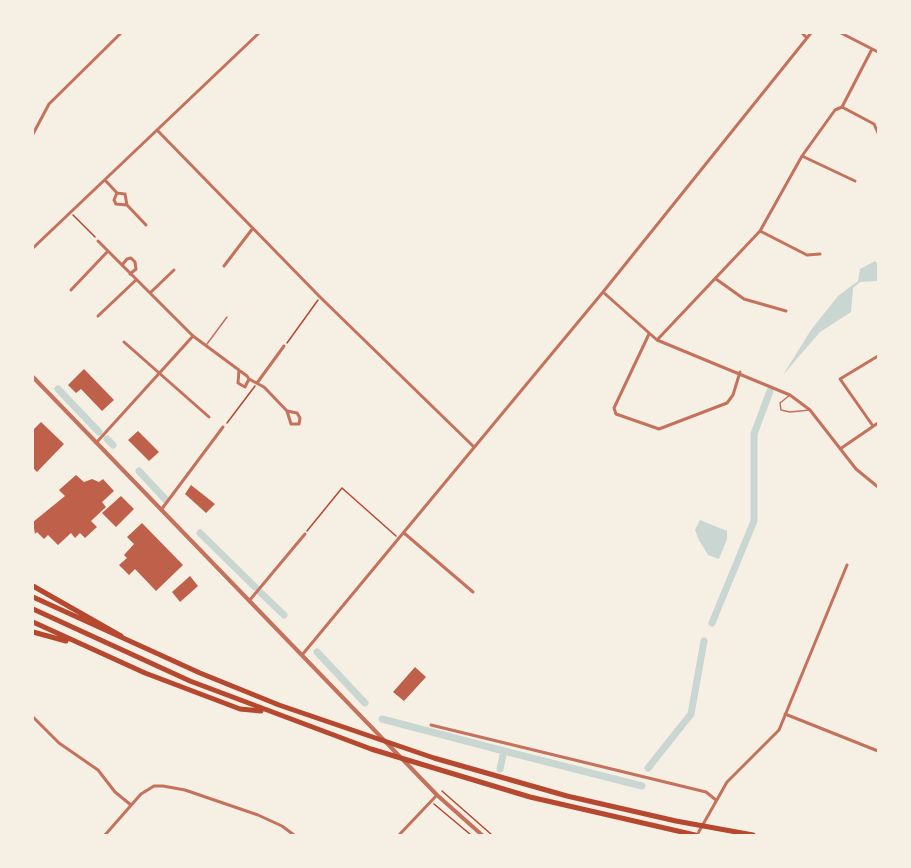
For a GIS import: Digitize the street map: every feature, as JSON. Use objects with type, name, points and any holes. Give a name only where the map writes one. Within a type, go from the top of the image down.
[{"type":"highway","points":[[33,586],[141,648]]},
{"type":"highway","points":[[33,597],[141,648],[249,693],[434,759],[532,788],[676,822],[753,835]]},
{"type":"highway","points":[[33,609],[190,681],[268,712],[371,748],[557,805],[696,835]]},
{"type":"highway","points":[[33,622],[79,645],[240,709],[268,712]]},
{"type":"highway","points":[[33,632],[79,645]]},
{"type":"street","points":[[33,134],[49,104],[121,33]]},
{"type":"street","points":[[33,248],[259,33]]},
{"type":"street","points":[[802,33],[807,38]]},
{"type":"street","points":[[302,655],[603,292],[812,33]]},
{"type":"street","points":[[841,33],[878,52]]},
{"type":"street","points":[[657,340],[760,231],[802,156],[835,110],[842,107],[872,49]]},
{"type":"street","points":[[842,107],[874,124],[878,133]]},
{"type":"street","points":[[157,130],[320,297],[474,447]]},
{"type":"street","points":[[802,156],[855,181]]},
{"type":"street","points":[[105,180],[117,193],[125,194],[126,205]]},
{"type":"street","points":[[117,193],[114,200],[116,204],[126,205],[146,225]]},
{"type":"street","points":[[224,266],[253,228]]},
{"type":"street","points":[[760,231],[807,255],[820,254]]},
{"type":"street","points":[[98,241],[193,336],[257,383],[287,411],[291,424],[299,424],[300,418],[297,412],[287,411]]},
{"type":"street","points":[[71,290],[108,251]]},
{"type":"street","points":[[122,265],[131,258],[136,269],[130,274]]},
{"type":"street","points":[[150,293],[174,270]]},
{"type":"street","points":[[716,279],[744,299],[786,311]]},
{"type":"street","points":[[98,316],[136,280]]},
{"type":"street","points":[[603,292],[657,340],[790,394],[810,410],[856,469],[878,486]]},
{"type":"street","points":[[649,333],[615,408],[616,414],[659,429],[727,403],[734,395],[740,372]]},
{"type":"street","points":[[96,443],[193,336]]},
{"type":"street","points":[[124,342],[210,417]]},
{"type":"street","points":[[257,383],[284,346]]},
{"type":"street","points":[[873,426],[840,379],[878,356]]},
{"type":"street","points":[[873,358],[878,364]]},
{"type":"street","points":[[239,370],[238,383],[241,386],[245,387],[249,379]]},
{"type":"street","points":[[33,377],[437,795],[482,835]]},
{"type":"street","points":[[840,449],[878,423]]},
{"type":"street","points":[[161,510],[223,427]]},
{"type":"street","points":[[404,533],[473,592]]},
{"type":"street","points":[[249,601],[305,534]]},
{"type":"street","points":[[696,835],[728,782],[771,740],[785,714],[847,565]]},
{"type":"street","points":[[785,714],[878,751]]},
{"type":"street","points":[[33,717],[59,743],[99,770],[115,792],[131,805]]},
{"type":"street","points":[[431,725],[706,792],[716,800]]},
{"type":"street","points":[[105,835],[131,805],[154,786],[173,787],[258,814],[294,835]]},
{"type":"street","points":[[399,835],[437,795]]},
{"type":"lane","points":[[206,345],[227,317]]},
{"type":"lane","points":[[790,394],[780,403],[780,410],[790,412],[810,410]]},
{"type":"path","points":[[71,212],[98,241]]},
{"type":"path","points":[[284,346],[320,297]]},
{"type":"path","points":[[223,427],[257,383]]},
{"type":"path","points":[[305,534],[342,488],[399,539]]},
{"type":"path","points":[[443,790],[492,835]]},
{"type":"path","points":[[432,801],[471,835]]},
{"type":"shaded area","points":[[875,261],[878,264],[878,281],[860,282],[853,288],[851,312],[820,332],[783,375],[811,330],[838,296],[858,281],[860,269]]},
{"type":"shaded area","points":[[700,520],[727,531],[727,539],[719,559],[708,555],[699,540],[695,530]]},
{"type":"building","points":[[84,369],[114,400],[102,411],[81,389],[76,393],[68,385]]},
{"type":"building","points":[[41,422],[64,444],[37,472],[33,468],[33,430]]},
{"type":"building","points":[[138,431],[159,452],[149,461],[128,440]]},
{"type":"building","points":[[76,475],[84,482],[92,479],[99,482],[103,479],[114,491],[102,502],[106,507],[91,521],[97,527],[85,538],[80,533],[75,538],[71,533],[58,545],[48,535],[44,539],[37,532],[35,534],[33,522],[65,496],[59,490]]},
{"type":"building","points":[[191,485],[215,504],[206,513],[185,494]]},
{"type":"building","points":[[121,496],[134,509],[116,527],[102,513]]},
{"type":"building","points":[[142,523],[183,565],[156,591],[135,569],[129,575],[119,565],[127,558],[124,555],[134,544],[127,537]]},
{"type":"building","points":[[190,576],[198,586],[180,602],[172,592]]},
{"type":"building","points":[[415,667],[426,677],[404,701],[393,692]]},
{"type":"waterway","points":[[58,389],[99,432]]},
{"type":"waterway","points":[[712,623],[754,521],[754,434],[770,391]]},
{"type":"waterway","points":[[107,439],[113,445]]},
{"type":"waterway","points":[[139,471],[166,500]]},
{"type":"waterway","points":[[200,533],[255,587]]},
{"type":"waterway","points":[[261,593],[284,615]]},
{"type":"waterway","points":[[648,768],[691,714],[704,641]]},
{"type":"waterway","points":[[317,652],[365,703]]},
{"type":"waterway","points":[[382,719],[504,751]]},
{"type":"waterway","points":[[500,769],[504,751],[642,786]]}]
